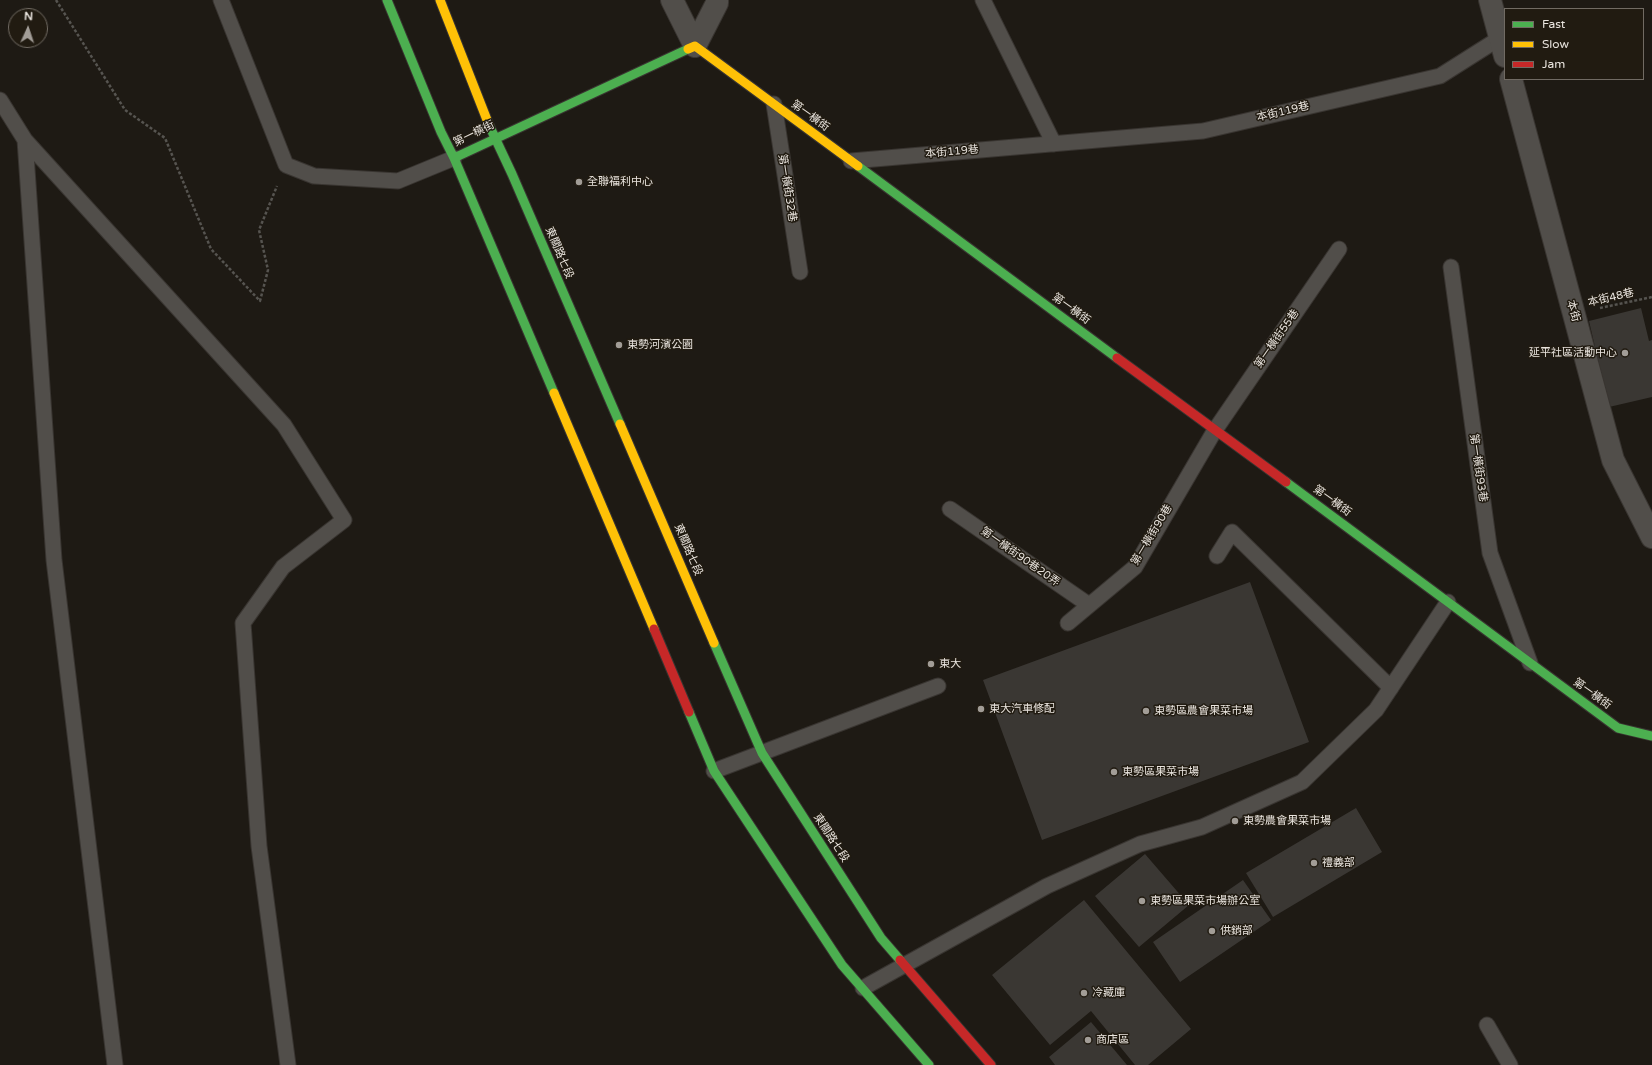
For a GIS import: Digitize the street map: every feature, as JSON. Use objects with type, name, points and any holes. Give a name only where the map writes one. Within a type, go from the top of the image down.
[{"type":"main road","points":[[387,0],[441,132],[454,158],[714,771],[842,965],[929,1065]]},
{"type":"main road","name":"東關路七段","points":[[440,0],[494,138],[518,189],[762,753],[882,938],[991,1065]]},
{"type":"main road","name":"第一橫街","points":[[454,158],[494,138],[695,46],[1618,728],[1652,736]]},
{"type":"street","points":[[672,0],[695,46]]},
{"type":"street","points":[[695,46],[717,3],[717,0]]},
{"type":"street","points":[[1490,0],[1503,47]]},
{"type":"street","name":"本街","points":[[1511,80],[1613,460],[1652,537]]},
{"type":"lane","points":[[221,0],[286,165],[314,176],[398,181],[454,158]]},
{"type":"lane","points":[[983,0],[1054,144]]},
{"type":"lane","name":"本街119巷","points":[[851,161],[1203,131],[1440,76],[1503,47]]},
{"type":"lane","points":[[0,100],[24,140],[284,425],[344,520],[283,567],[243,623],[259,846],[288,1065]]},
{"type":"lane","name":"第一橫街32巷","points":[[774,104],[800,272]]},
{"type":"lane","points":[[24,140],[54,560],[115,1065]]},
{"type":"lane","name":"第一橫街55巷","points":[[1215,430],[1339,249]]},
{"type":"lane","name":"第一橫街93巷","points":[[1450,266],[1490,553],[1530,663]]},
{"type":"lane","name":"第一橫街90巷","points":[[1068,623],[1135,567],[1215,430]]},
{"type":"lane","name":"第一橫街90巷20弄","points":[[950,508],[1089,605]]},
{"type":"lane","points":[[1217,556],[1232,532],[1391,688]]},
{"type":"lane","points":[[863,988],[1047,886],[1140,844],[1202,827],[1302,782],[1376,710],[1448,602]]},
{"type":"lane","points":[[714,771],[938,686]]},
{"type":"lane","points":[[1487,1025],[1510,1065]]},
{"type":"path","points":[[56,0],[125,110],[165,138],[211,249],[260,301],[268,270],[259,230],[286,165]]},
{"type":"path","name":"本街48巷","points":[[1574,314],[1652,297]]},
{"type":"building","name":"延平社區活動中心","points":[[1641,308],[1649,341],[1652,340],[1652,397],[1609,407],[1589,321]]},
{"type":"building","name":"東勢區農會果菜市場","points":[[1250,582],[1309,742],[1042,840],[983,680]]},
{"type":"building","name":"禮義部","points":[[1356,808],[1382,852],[1273,917],[1246,873]]},
{"type":"building","name":"東勢區果菜市場辦公室","points":[[1145,854],[1189,905],[1139,947],[1095,896]]},
{"type":"building","name":"供銷部","points":[[1243,880],[1271,920],[1180,982],[1153,942]]},
{"type":"building","name":"冷藏庫","points":[[1084,900],[1191,1029],[1148,1065],[1135,1065],[1091,1011],[1050,1045],[992,975]]},
{"type":"building","name":"商店區","points":[[1091,1022],[1127,1065],[1055,1065],[1049,1057]]},
{"type":"traffic: fast","points":[[387,0],[441,132],[454,158],[554,393]]},
{"type":"traffic: fast","points":[[454,158],[688,49]]},
{"type":"traffic: fast","points":[[489,125],[512,174],[620,424]]},
{"type":"traffic: fast","points":[[858,166],[1117,358]]},
{"type":"traffic: fast","points":[[1286,482],[1618,728],[1652,736]]},
{"type":"traffic: fast","points":[[714,643],[762,753],[881,938],[900,960]]},
{"type":"traffic: fast","points":[[689,712],[714,771],[842,965],[929,1065]]},
{"type":"traffic: slow","points":[[440,0],[489,125]]},
{"type":"traffic: slow","points":[[688,49],[695,46],[858,166]]},
{"type":"traffic: slow","points":[[554,393],[654,629]]},
{"type":"traffic: slow","points":[[620,424],[714,643]]},
{"type":"traffic: jam","points":[[1117,358],[1286,482]]},
{"type":"traffic: jam","points":[[654,629],[689,712]]},
{"type":"traffic: jam","points":[[900,960],[991,1065]]},
{"type":"place","name":"全聯福利中心","points":[[579,182]]},
{"type":"place","name":"東勢河濱公園","points":[[619,345]]},
{"type":"place","name":"延平社區活動中心","points":[[1625,353]]},
{"type":"place","name":"東大","points":[[931,664]]},
{"type":"place","name":"東大汽車修配","points":[[981,709]]},
{"type":"place","name":"東勢區農會果菜市場","points":[[1146,711]]},
{"type":"place","name":"東勢區果菜市場","points":[[1114,772]]},
{"type":"place","name":"東勢農會果菜市場","points":[[1235,821]]},
{"type":"place","name":"禮義部","points":[[1314,863]]},
{"type":"place","name":"東勢區果菜市場辦公室","points":[[1142,901]]},
{"type":"place","name":"供銷部","points":[[1212,931]]},
{"type":"place","name":"冷藏庫","points":[[1084,993]]},
{"type":"place","name":"商店區","points":[[1088,1040]]}]
